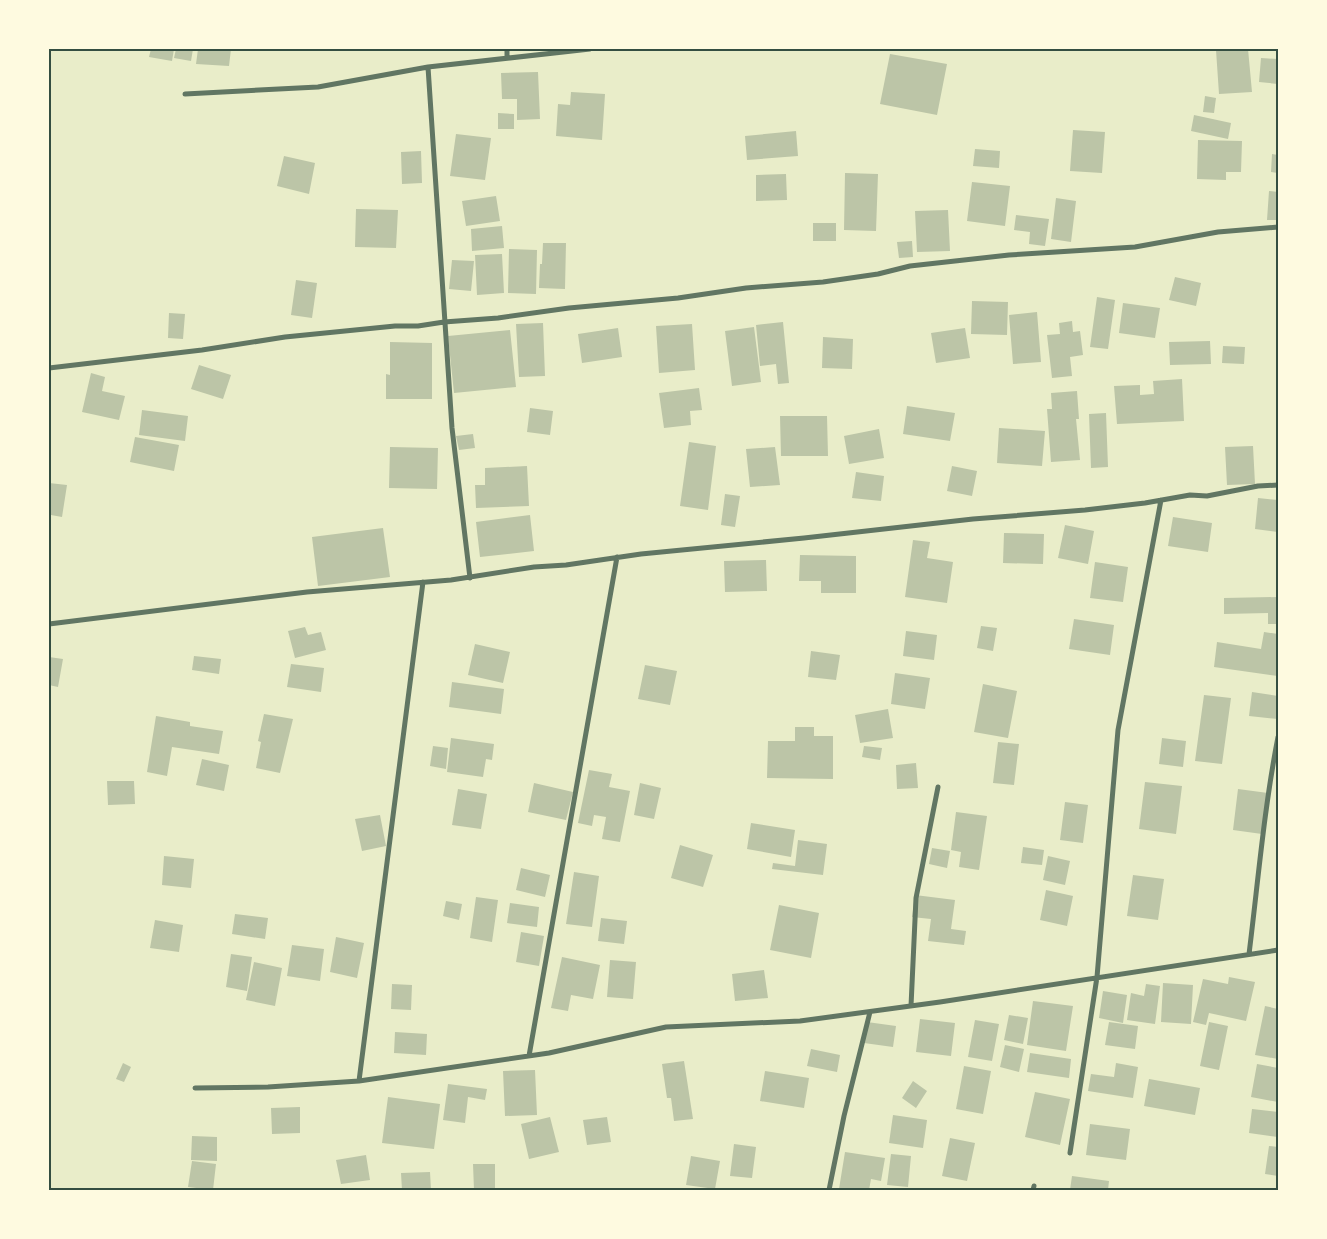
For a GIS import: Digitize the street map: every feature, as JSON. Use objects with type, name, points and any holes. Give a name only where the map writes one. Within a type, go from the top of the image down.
[{"type":"street","points":[[507,49],[507,58]]},
{"type":"street","points":[[185,94],[318,87],[428,67],[590,49]]},
{"type":"street","points":[[428,67],[452,428],[470,578]]},
{"type":"street","points":[[49,368],[202,350],[285,337],[395,326],[418,326],[498,318],[568,308],[662,300],[746,288],[824,282],[878,274],[910,266],[1009,255],[1135,247],[1218,232],[1278,227]]},
{"type":"street","points":[[49,624],[307,592],[470,578],[509,570],[566,565],[617,557],[858,531],[905,528],[973,519],[1085,510],[1190,495],[1207,496],[1258,486],[1278,485]]},
{"type":"street","points":[[1070,1153],[1097,977],[1118,730],[1161,500]]},
{"type":"street","points":[[529,1056],[617,557]]},
{"type":"street","points":[[359,1082],[423,582]]},
{"type":"street","points":[[1249,954],[1263,829],[1278,737]]},
{"type":"street","points":[[912,1006],[916,898],[938,787]]},
{"type":"street","points":[[195,1088],[268,1087],[359,1082],[549,1053],[666,1026],[800,1021],[912,1006],[1278,950]]},
{"type":"street","points":[[829,1190],[844,1116],[870,1012]]},
{"type":"building","points":[[151,49],[174,49],[172,61],[149,57]]},
{"type":"building","points":[[176,49],[193,49],[191,61],[174,58]]},
{"type":"building","points":[[198,49],[231,49],[229,66],[196,64]]},
{"type":"building","points":[[1248,49],[1252,92],[1219,94],[1216,50]]},
{"type":"building","points":[[890,54],[947,64],[937,115],[880,104]]},
{"type":"building","points":[[1261,58],[1278,59],[1278,84],[1259,82]]},
{"type":"building","points":[[538,72],[540,119],[517,120],[517,99],[502,99],[501,73]]},
{"type":"building","points":[[571,92],[605,94],[602,140],[556,136],[558,104],[570,105]]},
{"type":"building","points":[[1205,96],[1216,98],[1214,113],[1203,112]]},
{"type":"building","points":[[498,113],[514,114],[514,129],[498,129]]},
{"type":"building","points":[[1194,115],[1231,123],[1228,139],[1191,131]]},
{"type":"building","points":[[1073,130],[1105,132],[1102,173],[1070,171]]},
{"type":"building","points":[[796,131],[798,156],[747,160],[745,136]]},
{"type":"building","points":[[456,134],[491,138],[485,180],[450,176]]},
{"type":"building","points":[[1198,140],[1242,141],[1241,172],[1226,172],[1226,180],[1197,179]]},
{"type":"building","points":[[975,149],[1000,151],[999,168],[973,166]]},
{"type":"building","points":[[421,151],[422,183],[402,184],[401,152]]},
{"type":"building","points":[[1272,154],[1278,155],[1278,173],[1271,172]]},
{"type":"building","points":[[284,156],[315,163],[309,194],[277,186]]},
{"type":"building","points":[[845,173],[878,174],[876,231],[844,230]]},
{"type":"building","points":[[786,174],[787,200],[756,201],[756,175]]},
{"type":"building","points":[[972,182],[1010,186],[1005,226],[967,221]]},
{"type":"building","points":[[1269,191],[1278,192],[1278,220],[1267,220]]},
{"type":"building","points":[[496,196],[500,221],[466,226],[462,201]]},
{"type":"building","points":[[1056,198],[1076,201],[1071,242],[1051,239]]},
{"type":"building","points":[[356,209],[398,210],[396,248],[355,247]]},
{"type":"building","points":[[948,210],[950,251],[917,252],[915,211]]},
{"type":"building","points":[[1016,215],[1049,219],[1045,246],[1029,244],[1030,232],[1014,230]]},
{"type":"building","points":[[813,223],[836,223],[836,241],[813,241]]},
{"type":"building","points":[[502,226],[504,248],[472,251],[471,229]]},
{"type":"building","points":[[912,241],[913,257],[899,258],[897,242]]},
{"type":"building","points":[[543,243],[566,243],[565,289],[539,288]]},
{"type":"building","points":[[509,249],[537,250],[536,294],[508,293]]},
{"type":"building","points":[[502,254],[504,293],[477,295],[475,255]]},
{"type":"building","points":[[452,260],[474,261],[471,291],[449,289]]},
{"type":"building","points":[[1175,277],[1201,283],[1196,306],[1169,300]]},
{"type":"building","points":[[296,280],[317,283],[312,318],[291,315]]},
{"type":"building","points":[[1097,297],[1115,300],[1108,349],[1090,347]]},
{"type":"building","points":[[972,301],[1008,302],[1007,335],[971,334]]},
{"type":"building","points":[[1123,303],[1160,308],[1155,338],[1119,333]]},
{"type":"building","points":[[1037,312],[1041,362],[1013,364],[1009,315]]},
{"type":"building","points":[[169,313],[185,314],[183,339],[168,338]]},
{"type":"building","points":[[1072,321],[1073,332],[1080,331],[1083,355],[1070,357],[1072,376],[1052,378],[1047,335],[1060,334],[1059,323]]},
{"type":"building","points":[[783,322],[789,383],[778,384],[776,364],[760,366],[756,325]]},
{"type":"building","points":[[543,323],[545,376],[519,377],[516,324]]},
{"type":"building","points":[[692,324],[695,370],[659,373],[656,326]]},
{"type":"building","points":[[754,327],[761,382],[732,386],[725,331]]},
{"type":"building","points":[[618,328],[622,357],[582,363],[578,334]]},
{"type":"building","points":[[965,328],[970,358],[936,363],[931,333]]},
{"type":"building","points":[[510,330],[516,387],[454,393],[448,336]]},
{"type":"building","points":[[823,337],[853,339],[852,369],[822,368]]},
{"type":"building","points":[[1210,341],[1211,364],[1170,365],[1169,342]]},
{"type":"building","points":[[390,342],[432,343],[432,399],[386,399],[386,374],[390,375]]},
{"type":"building","points":[[1223,346],[1245,347],[1244,364],[1222,363]]},
{"type":"building","points":[[199,365],[231,375],[223,399],[191,389]]},
{"type":"building","points":[[91,373],[105,377],[102,391],[125,396],[119,420],[82,412]]},
{"type":"building","points":[[1182,379],[1184,421],[1117,424],[1114,386],[1140,385],[1140,395],[1154,394],[1153,381]]},
{"type":"building","points":[[699,388],[702,410],[690,411],[691,425],[664,428],[659,393]]},
{"type":"building","points":[[1077,391],[1079,419],[1076,419],[1080,460],[1051,462],[1047,409],[1052,409],[1051,393]]},
{"type":"building","points":[[907,406],[955,413],[950,441],[903,434]]},
{"type":"building","points":[[530,408],[553,411],[550,435],[527,432]]},
{"type":"building","points":[[142,410],[188,416],[185,441],[139,435]]},
{"type":"building","points":[[1106,413],[1108,467],[1091,468],[1089,414]]},
{"type":"building","points":[[780,416],[827,416],[828,456],[781,456]]},
{"type":"building","points":[[999,428],[1045,431],[1042,466],[997,463]]},
{"type":"building","points":[[879,429],[884,458],[849,464],[844,436]]},
{"type":"building","points":[[473,434],[475,448],[459,450],[456,436]]},
{"type":"building","points":[[135,437],[179,445],[174,471],[130,462]]},
{"type":"building","points":[[689,442],[716,446],[708,510],[680,506]]},
{"type":"building","points":[[1253,446],[1255,484],[1227,485],[1225,447]]},
{"type":"building","points":[[390,447],[438,448],[437,489],[389,488]]},
{"type":"building","points":[[775,447],[780,485],[750,487],[746,449]]},
{"type":"building","points":[[527,466],[529,506],[476,508],[475,485],[485,485],[485,468]]},
{"type":"building","points":[[952,466],[977,471],[972,496],[947,491]]},
{"type":"building","points":[[856,472],[884,476],[881,501],[852,498]]},
{"type":"building","points":[[49,483],[67,485],[62,517],[51,515],[50,523]]},
{"type":"building","points":[[725,494],[740,496],[735,527],[721,525]]},
{"type":"building","points":[[1258,498],[1278,500],[1278,532],[1255,529]]},
{"type":"building","points":[[530,515],[534,551],[480,557],[476,522]]},
{"type":"building","points":[[1173,517],[1212,523],[1208,552],[1168,546]]},
{"type":"building","points":[[1065,525],[1094,531],[1088,564],[1058,558]]},
{"type":"building","points":[[383,528],[390,577],[318,586],[312,537]]},
{"type":"building","points":[[1004,533],[1044,534],[1043,564],[1003,563]]},
{"type":"building","points":[[913,540],[930,542],[927,558],[953,562],[947,603],[905,597]]},
{"type":"building","points":[[800,555],[856,556],[856,593],[821,593],[821,581],[799,581]]},
{"type":"building","points":[[766,560],[767,591],[725,592],[724,561]]},
{"type":"building","points":[[1095,562],[1128,567],[1123,602],[1090,598]]},
{"type":"building","points":[[1278,597],[1278,624],[1268,624],[1268,613],[1224,614],[1224,598]]},
{"type":"building","points":[[1074,619],[1114,625],[1110,655],[1069,649]]},
{"type":"building","points":[[981,626],[997,628],[993,651],[977,648]]},
{"type":"building","points":[[305,627],[308,635],[321,632],[326,650],[295,658],[288,631]]},
{"type":"building","points":[[906,631],[937,635],[934,660],[903,656]]},
{"type":"building","points":[[1264,632],[1278,634],[1278,676],[1214,667],[1217,642],[1261,649]]},
{"type":"building","points":[[475,644],[510,652],[503,683],[468,675]]},
{"type":"building","points":[[811,651],[840,655],[836,680],[808,677]]},
{"type":"building","points":[[194,656],[221,659],[219,674],[192,670]]},
{"type":"building","points":[[49,657],[63,659],[58,687],[49,685]]},
{"type":"building","points":[[291,664],[324,668],[321,692],[287,687]]},
{"type":"building","points":[[645,665],[677,671],[670,705],[638,699]]},
{"type":"building","points":[[895,673],[930,678],[925,709],[891,704]]},
{"type":"building","points":[[452,682],[504,689],[501,714],[449,707]]},
{"type":"building","points":[[983,684],[1017,691],[1008,738],[974,732]]},
{"type":"building","points":[[1252,692],[1278,696],[1278,719],[1249,716]]},
{"type":"building","points":[[1204,695],[1231,698],[1222,764],[1195,761]]},
{"type":"building","points":[[888,709],[893,738],[860,743],[855,715]]},
{"type":"building","points":[[264,714],[293,719],[280,773],[256,768],[261,742],[258,741]]},
{"type":"building","points":[[156,716],[190,722],[190,726],[223,731],[219,754],[172,747],[167,776],[147,772]]},
{"type":"building","points":[[795,727],[814,727],[814,736],[833,736],[833,779],[767,778],[768,741],[795,741]]},
{"type":"building","points":[[451,738],[494,744],[492,760],[486,759],[483,777],[447,772]]},
{"type":"building","points":[[1162,738],[1186,741],[1183,767],[1159,764]]},
{"type":"building","points":[[998,742],[1019,744],[1014,785],[993,783]]},
{"type":"building","points":[[433,746],[448,748],[446,769],[430,766]]},
{"type":"building","points":[[864,746],[882,748],[880,760],[862,757]]},
{"type":"building","points":[[202,759],[229,765],[224,791],[196,785]]},
{"type":"building","points":[[916,763],[918,788],[897,789],[896,765]]},
{"type":"building","points":[[589,770],[612,774],[609,787],[630,791],[620,842],[602,839],[606,817],[594,815],[592,826],[578,823]]},
{"type":"building","points":[[107,781],[134,781],[135,804],[108,805]]},
{"type":"building","points":[[1145,782],[1182,786],[1176,834],[1139,829]]},
{"type":"building","points":[[534,783],[573,792],[566,820],[528,812]]},
{"type":"building","points":[[640,783],[661,788],[654,819],[634,815]]},
{"type":"building","points":[[458,789],[487,794],[481,829],[452,825]]},
{"type":"building","points":[[1238,789],[1268,793],[1262,834],[1233,830]]},
{"type":"building","points":[[1065,802],[1088,805],[1083,843],[1060,840]]},
{"type":"building","points":[[956,812],[987,816],[979,870],[959,867],[961,852],[951,850]]},
{"type":"building","points":[[380,815],[386,846],[362,851],[355,819]]},
{"type":"building","points":[[751,823],[795,830],[791,857],[747,849]]},
{"type":"building","points":[[798,840],[827,844],[823,875],[772,869],[773,863],[795,866]]},
{"type":"building","points":[[680,845],[713,855],[703,887],[671,878]]},
{"type":"building","points":[[1023,847],[1044,850],[1042,865],[1021,863]]},
{"type":"building","points":[[932,848],[950,851],[947,868],[929,864]]},
{"type":"building","points":[[164,856],[194,859],[191,888],[162,885]]},
{"type":"building","points":[[1048,856],[1070,861],[1065,885],[1043,880]]},
{"type":"building","points":[[521,868],[550,875],[545,897],[516,890]]},
{"type":"building","points":[[574,872],[599,876],[592,927],[566,924]]},
{"type":"building","points":[[1133,875],[1164,879],[1158,920],[1127,916]]},
{"type":"building","points":[[1046,890],[1073,896],[1067,926],[1040,920]]},
{"type":"building","points":[[915,895],[955,900],[951,929],[966,931],[964,945],[928,941],[931,919],[912,917]]},
{"type":"building","points":[[476,897],[498,900],[492,942],[470,938]]},
{"type":"building","points":[[446,901],[462,904],[459,920],[443,916]]},
{"type":"building","points":[[510,903],[539,907],[537,927],[507,923]]},
{"type":"building","points":[[779,905],[819,913],[811,958],[770,950]]},
{"type":"building","points":[[235,914],[268,918],[265,939],[232,934]]},
{"type":"building","points":[[601,918],[627,921],[624,944],[598,941]]},
{"type":"building","points":[[155,920],[183,925],[179,952],[150,948]]},
{"type":"building","points":[[521,932],[544,936],[539,966],[516,962]]},
{"type":"building","points":[[336,937],[364,943],[357,978],[330,972]]},
{"type":"building","points":[[292,945],[324,949],[320,981],[287,976]]},
{"type":"building","points":[[231,954],[252,957],[247,991],[226,987]]},
{"type":"building","points":[[562,957],[600,965],[593,999],[571,995],[568,1011],[551,1008]]},
{"type":"building","points":[[610,960],[636,962],[633,999],[607,997]]},
{"type":"building","points":[[254,962],[282,968],[275,1006],[246,1000]]},
{"type":"building","points":[[764,970],[768,998],[735,1001],[732,974]]},
{"type":"building","points":[[1229,977],[1255,982],[1246,1021],[1209,1013],[1206,1025],[1193,1022],[1203,979],[1228,984]]},
{"type":"building","points":[[1163,983],[1193,985],[1191,1024],[1161,1022]]},
{"type":"building","points":[[392,984],[412,985],[411,1010],[391,1009]]},
{"type":"building","points":[[1146,984],[1160,986],[1155,1024],[1127,1020],[1131,993],[1144,996]]},
{"type":"building","points":[[1103,991],[1127,995],[1123,1023],[1099,1018]]},
{"type":"building","points":[[1033,1001],[1073,1006],[1066,1051],[1027,1045]]},
{"type":"building","points":[[1265,1006],[1278,1009],[1278,1059],[1255,1055]]},
{"type":"building","points":[[1009,1015],[1028,1018],[1023,1044],[1004,1040]]},
{"type":"building","points":[[920,1019],[955,1023],[951,1056],[916,1052]]},
{"type":"building","points":[[975,1020],[999,1024],[992,1061],[968,1057]]},
{"type":"building","points":[[867,1022],[896,1026],[893,1047],[864,1043]]},
{"type":"building","points":[[1109,1022],[1138,1026],[1135,1049],[1105,1045]]},
{"type":"building","points":[[1209,1022],[1228,1026],[1219,1070],[1200,1066]]},
{"type":"building","points":[[395,1032],[427,1034],[426,1055],[394,1053]]},
{"type":"building","points":[[1005,1045],[1024,1049],[1019,1072],[1000,1067]]},
{"type":"building","points":[[811,1049],[840,1055],[837,1072],[807,1066]]},
{"type":"building","points":[[1030,1053],[1071,1059],[1069,1078],[1027,1072]]},
{"type":"building","points":[[684,1061],[693,1119],[674,1121],[671,1098],[667,1098],[662,1064]]},
{"type":"building","points":[[123,1063],[131,1067],[124,1082],[116,1079]]},
{"type":"building","points":[[1116,1063],[1138,1067],[1133,1098],[1088,1091],[1091,1074],[1114,1077]]},
{"type":"building","points":[[1257,1064],[1278,1068],[1278,1102],[1251,1097]]},
{"type":"building","points":[[964,1066],[991,1071],[983,1114],[956,1109]]},
{"type":"building","points":[[535,1070],[537,1115],[505,1116],[503,1071]]},
{"type":"building","points":[[765,1071],[809,1078],[804,1108],[760,1101]]},
{"type":"building","points":[[1149,1079],[1200,1088],[1195,1115],[1144,1106]]},
{"type":"building","points":[[913,1081],[927,1091],[916,1108],[902,1098]]},
{"type":"building","points":[[448,1084],[487,1089],[485,1100],[468,1097],[465,1123],[443,1120]]},
{"type":"building","points":[[1035,1092],[1070,1099],[1060,1145],[1025,1137]]},
{"type":"building","points":[[388,1097],[440,1104],[434,1149],[382,1143]]},
{"type":"building","points":[[300,1107],[300,1133],[272,1134],[271,1108]]},
{"type":"building","points":[[1252,1109],[1278,1112],[1278,1137],[1249,1133]]},
{"type":"building","points":[[893,1115],[927,1120],[923,1148],[889,1143]]},
{"type":"building","points":[[550,1117],[559,1152],[529,1159],[521,1124]]},
{"type":"building","points":[[607,1117],[611,1142],[587,1145],[583,1120]]},
{"type":"building","points":[[1090,1124],[1130,1129],[1126,1160],[1086,1155]]},
{"type":"building","points":[[192,1136],[217,1137],[217,1161],[191,1160]]},
{"type":"building","points":[[950,1138],[975,1143],[967,1181],[942,1176]]},
{"type":"building","points":[[734,1144],[756,1147],[752,1178],[730,1176]]},
{"type":"building","points":[[1269,1146],[1278,1147],[1278,1176],[1265,1174]]},
{"type":"building","points":[[845,1152],[885,1158],[881,1181],[871,1179],[869,1190],[839,1189]]},
{"type":"building","points":[[891,1154],[911,1156],[908,1187],[887,1185]]},
{"type":"building","points":[[366,1155],[370,1180],[341,1184],[336,1160]]},
{"type":"building","points":[[691,1156],[720,1161],[715,1189],[686,1185]]},
{"type":"building","points":[[192,1161],[216,1164],[213,1190],[188,1187]]},
{"type":"building","points":[[473,1164],[495,1164],[495,1190],[474,1190]]},
{"type":"building","points":[[430,1172],[431,1190],[402,1190],[401,1173]]},
{"type":"building","points":[[1072,1176],[1109,1181],[1108,1190],[1070,1190]]}]
